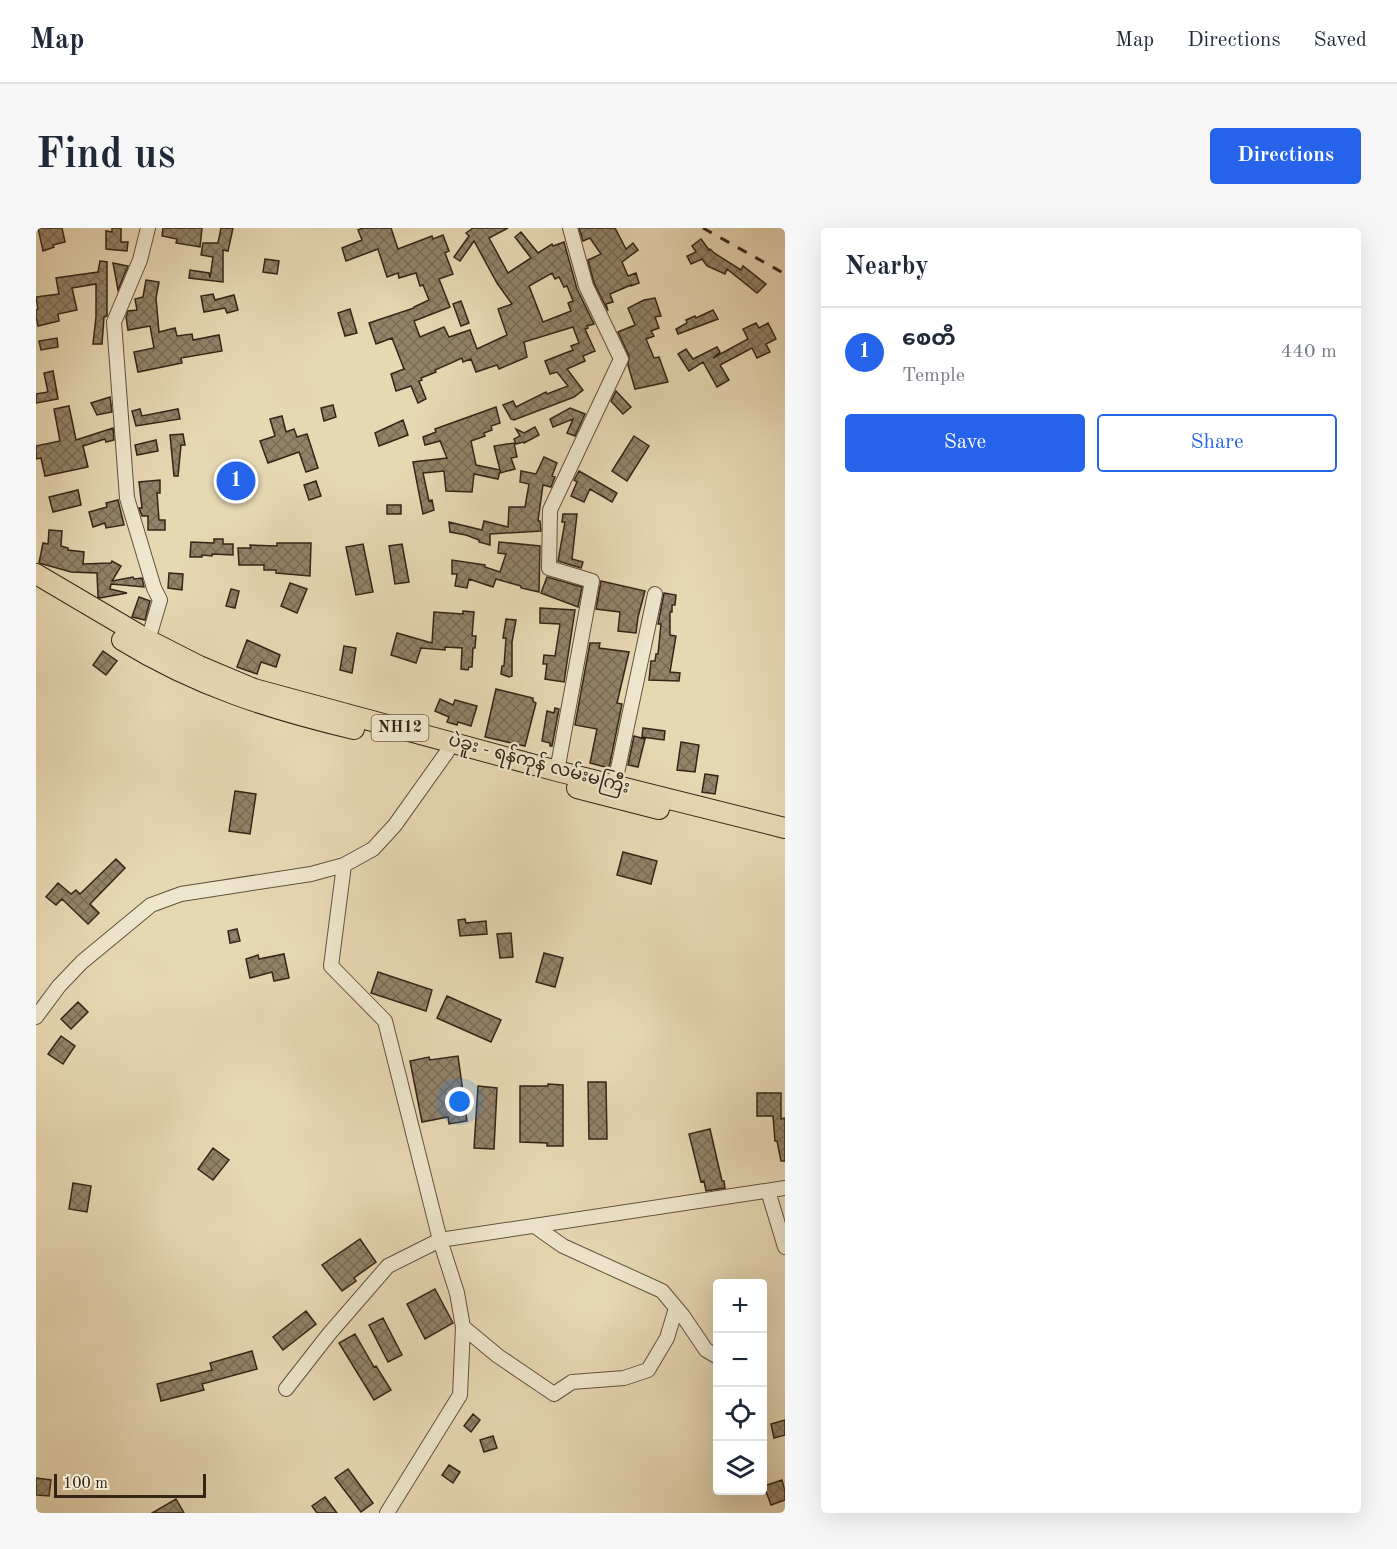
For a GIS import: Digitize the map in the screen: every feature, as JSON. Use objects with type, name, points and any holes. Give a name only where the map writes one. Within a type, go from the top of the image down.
[{"type":"highway","name":"ပဲခူး - ရန်ကုန် လမ်းမကြီး","points":[[36,574],[193,679],[248,700],[307,717],[557,771],[613,791],[785,828]]},
{"type":"highway","name":"ပဲခူး - ရန်ကုန် လမ်းမကြီး","points":[[36,587],[146,647]]},
{"type":"highway","name":"ပဲခူး - ရန်ကုန် လမ်းမကြီး","points":[[448,746],[785,838]]},
{"type":"street","points":[[146,647],[160,600],[154,588],[127,498],[114,322],[140,260],[148,228]]},
{"type":"street","points":[[557,771],[592,582],[549,568],[549,510],[621,359],[586,286],[570,228]]},
{"type":"street","points":[[613,791],[655,594]]},
{"type":"street","points":[[36,1017],[59,986],[82,962],[151,905],[181,894],[312,874],[344,865],[373,849],[395,825],[448,746]]},
{"type":"street","points":[[344,865],[331,966],[385,1021],[440,1240],[457,1293],[463,1327],[460,1395],[387,1513]]},
{"type":"street","points":[[286,1389],[329,1334],[388,1266],[440,1240],[785,1188]]},
{"type":"street","points":[[768,1191],[785,1248]]},
{"type":"street","points":[[536,1227],[563,1246],[662,1292],[706,1350],[713,1354]]},
{"type":"street","points":[[463,1327],[498,1356],[554,1394],[572,1382],[624,1378],[648,1370],[668,1338],[676,1308]]},
{"type":"building","points":[[38,228],[62,228],[65,242],[43,251]]},
{"type":"building","points":[[112,228],[121,228],[121,242],[128,242],[127,251],[106,249],[106,231],[112,232]]},
{"type":"building","points":[[163,228],[202,228],[200,247],[176,243],[177,239],[162,236]]},
{"type":"building","points":[[221,228],[233,228],[228,251],[223,250],[223,282],[189,278],[190,270],[209,273],[210,278],[213,257],[201,255],[203,243],[218,243]]},
{"type":"building","points":[[391,228],[398,249],[432,236],[433,239],[443,235],[449,251],[445,253],[453,274],[439,279],[450,307],[414,321],[420,337],[444,327],[449,337],[470,330],[477,349],[507,335],[498,309],[512,304],[497,283],[474,241],[460,261],[454,257],[469,236],[466,233],[473,228],[508,228],[489,238],[508,273],[531,258],[515,237],[521,232],[538,253],[552,244],[553,246],[564,242],[577,289],[594,324],[585,329],[595,351],[583,356],[585,361],[567,369],[583,390],[574,397],[514,420],[511,419],[503,405],[513,401],[516,407],[546,392],[547,394],[568,386],[557,372],[550,374],[545,361],[573,350],[571,346],[579,343],[573,327],[524,342],[527,357],[499,369],[497,365],[476,372],[471,359],[463,362],[462,358],[435,370],[436,372],[419,381],[426,399],[418,403],[411,386],[396,391],[391,374],[404,369],[392,338],[376,344],[369,323],[414,308],[429,300],[423,285],[420,286],[416,273],[399,278],[398,273],[387,277],[378,249],[346,261],[342,248],[362,240],[358,230]],"holes":[[[552,273],[555,279],[559,277],[564,287],[567,286],[573,301],[568,303],[571,311],[543,322],[529,286]]]},
{"type":"building","points":[[579,228],[615,228],[626,249],[633,243],[638,250],[622,262],[628,276],[636,273],[639,283],[610,294],[613,302],[606,304],[608,311],[594,283],[588,260],[601,254],[590,238],[583,241]]},
{"type":"building","points":[[701,239],[709,250],[741,270],[743,266],[766,284],[757,293],[727,269],[725,274],[707,266],[702,259],[691,264],[687,256],[696,252],[692,246]]},
{"type":"building","points":[[265,259],[279,261],[277,274],[263,272]]},
{"type":"building","points":[[100,261],[107,262],[107,316],[104,317],[102,344],[93,344],[96,284],[72,288],[77,310],[58,314],[59,321],[38,326],[36,297],[59,294],[56,278],[98,272]]},
{"type":"building","points":[[113,263],[128,266],[118,290]]},
{"type":"building","points":[[146,280],[159,282],[156,298],[159,332],[175,328],[177,336],[192,334],[193,340],[219,335],[222,351],[181,358],[182,363],[138,372],[134,352],[154,348],[150,326],[128,330],[126,317],[128,311],[137,310],[135,299],[143,297]]},
{"type":"building","points":[[213,294],[215,300],[234,295],[238,310],[227,313],[225,308],[204,312],[201,296]]},
{"type":"building","points":[[655,298],[661,316],[655,317],[659,328],[651,331],[654,336],[646,339],[654,358],[659,357],[668,382],[635,389],[628,365],[629,356],[618,332],[635,325],[628,308],[644,300]]},
{"type":"building","points":[[461,301],[469,323],[461,326],[453,304]]},
{"type":"building","points":[[350,309],[357,333],[345,336],[338,313]]},
{"type":"building","points":[[713,310],[718,319],[678,334],[676,329],[687,323],[686,320]]},
{"type":"building","points":[[756,323],[759,328],[768,323],[776,339],[766,344],[770,352],[757,358],[752,348],[720,365],[729,380],[717,387],[703,362],[689,371],[678,354],[686,349],[693,359],[717,347],[720,352],[713,358],[748,339],[743,329]]},
{"type":"building","points":[[57,338],[58,347],[41,350],[39,341]]},
{"type":"building","points":[[53,371],[58,399],[36,403],[36,394],[48,392],[44,373]]},
{"type":"building","points":[[616,391],[631,407],[623,414],[611,401]]},
{"type":"building","points":[[110,397],[112,412],[97,415],[91,403]]},
{"type":"building","points":[[333,405],[336,417],[324,421],[321,408]]},
{"type":"building","points":[[69,406],[76,440],[113,428],[114,440],[106,442],[105,439],[83,446],[88,467],[45,476],[41,458],[36,459],[36,446],[60,441],[54,409]]},
{"type":"building","points":[[496,407],[500,423],[491,426],[492,430],[484,433],[485,436],[471,441],[476,465],[500,470],[494,446],[514,443],[517,457],[511,458],[515,469],[500,473],[500,471],[498,479],[474,474],[472,492],[446,491],[444,471],[423,473],[429,501],[432,500],[434,510],[423,514],[413,462],[447,458],[440,441],[425,445],[423,437],[436,432],[435,429]]},
{"type":"building","points":[[570,408],[585,414],[575,436],[567,433],[573,419],[553,427],[550,419]]},
{"type":"building","points":[[140,409],[142,416],[178,409],[180,419],[136,426],[132,411]]},
{"type":"building","points":[[282,416],[286,432],[294,429],[297,437],[307,434],[318,468],[306,472],[299,452],[268,463],[260,441],[275,436],[270,419]]},
{"type":"building","points":[[403,420],[408,435],[379,446],[375,433]]},
{"type":"building","points":[[535,427],[539,435],[524,443],[516,444],[514,439],[520,436],[516,429],[524,433]]},
{"type":"building","points":[[183,434],[185,445],[181,445],[178,476],[174,476],[170,435]]},
{"type":"building","points":[[634,436],[649,446],[627,481],[612,471]]},
{"type":"building","points":[[156,440],[158,451],[137,455],[135,445]]},
{"type":"building","points":[[544,457],[557,463],[551,487],[543,485],[538,521],[540,521],[541,531],[490,534],[490,545],[466,535],[450,532],[449,522],[482,530],[484,521],[508,527],[509,507],[525,507],[529,484],[520,482],[521,471],[536,474]]},
{"type":"building","points":[[579,471],[617,493],[612,502],[590,489],[584,502],[571,496],[577,482],[574,480]]},
{"type":"building","points":[[160,480],[160,493],[157,493],[159,520],[165,520],[165,530],[148,530],[148,516],[142,516],[139,508],[142,508],[139,482]]},
{"type":"building","points":[[316,481],[321,496],[309,500],[304,485]]},
{"type":"building","points":[[78,490],[81,505],[53,512],[49,497]]},
{"type":"building","points":[[118,500],[124,525],[106,528],[105,523],[93,527],[89,512],[107,507],[106,503]]},
{"type":"building","points":[[387,505],[401,505],[401,514],[387,514]]},
{"type":"building","points":[[563,514],[577,514],[572,559],[583,562],[581,568],[558,561],[565,522],[562,522]]},
{"type":"building","points":[[49,530],[62,531],[61,546],[68,550],[84,552],[83,564],[111,563],[112,561],[121,566],[112,581],[133,577],[134,579],[142,578],[144,587],[111,584],[110,589],[127,593],[100,598],[98,597],[97,573],[71,572],[39,563],[43,543],[48,544]]},
{"type":"building","points":[[214,539],[223,539],[223,544],[233,544],[233,555],[212,554],[212,556],[190,557],[191,542],[214,543]]},
{"type":"building","points":[[499,542],[540,546],[539,592],[496,579],[493,587],[469,579],[467,588],[455,586],[457,574],[452,574],[452,560],[485,565],[485,567],[500,572],[506,554],[498,553]]},
{"type":"building","points":[[277,543],[311,543],[310,576],[276,573],[276,570],[264,570],[264,565],[239,565],[238,548],[251,548],[250,545],[277,546]]},
{"type":"building","points":[[363,544],[373,592],[356,595],[346,547]]},
{"type":"building","points":[[402,544],[409,582],[395,584],[389,546]]},
{"type":"building","points":[[169,573],[183,574],[182,590],[168,588]]},
{"type":"building","points":[[547,577],[582,587],[578,607],[541,593]]},
{"type":"building","points":[[601,581],[645,591],[636,633],[618,631],[620,612],[596,609]]},
{"type":"building","points":[[290,583],[307,589],[297,613],[281,606]]},
{"type":"building","points":[[231,589],[239,591],[235,608],[226,606]]},
{"type":"building","points":[[664,593],[676,595],[675,605],[672,605],[672,612],[670,612],[670,635],[676,636],[670,672],[680,673],[679,681],[649,680],[651,661],[655,661],[656,654],[658,654],[661,624],[658,624]]},
{"type":"building","points":[[139,597],[150,601],[145,620],[132,617]]},
{"type":"building","points":[[540,608],[575,610],[564,682],[545,679],[547,664],[543,664],[544,655],[555,656],[560,624],[540,623]]},
{"type":"building","points":[[463,611],[474,612],[472,636],[476,636],[475,648],[473,648],[472,667],[468,670],[461,669],[462,648],[445,647],[445,650],[421,648],[416,663],[391,655],[397,633],[432,643],[434,612],[463,614]]},
{"type":"building","points":[[506,619],[516,620],[512,642],[512,676],[509,677],[501,674],[502,666],[504,666],[506,638],[503,638]]},
{"type":"building","points":[[247,640],[280,655],[276,667],[261,662],[257,674],[237,667]]},
{"type":"building","points":[[590,643],[600,643],[599,648],[629,652],[617,703],[622,704],[609,768],[590,763],[597,729],[575,725]]},
{"type":"building","points":[[344,646],[356,648],[352,673],[340,670]]},
{"type":"building","points":[[103,651],[117,661],[106,675],[93,665]]},
{"type":"building","points":[[496,689],[533,698],[536,703],[525,746],[485,737]]},
{"type":"building","points":[[440,699],[453,705],[455,700],[477,706],[471,726],[458,722],[457,725],[447,722],[449,717],[435,711]]},
{"type":"building","points":[[555,708],[559,709],[552,746],[550,746],[550,743],[542,741],[547,711],[554,713]]},
{"type":"building","points":[[643,728],[665,731],[664,740],[642,737]]},
{"type":"building","points":[[634,736],[645,739],[638,767],[628,765]]},
{"type":"building","points":[[681,742],[699,745],[695,772],[677,770]]},
{"type":"building","points":[[705,774],[718,776],[715,794],[702,792]]},
{"type":"building","points":[[235,791],[256,794],[250,834],[229,831]]},
{"type":"building","points":[[623,852],[657,861],[651,884],[617,875]]},
{"type":"building","points":[[116,859],[125,868],[90,904],[99,913],[88,924],[62,899],[56,905],[46,897],[58,883],[71,894],[76,890],[80,894]]},
{"type":"building","points":[[465,919],[466,923],[486,921],[487,934],[460,936],[458,920]]},
{"type":"building","points":[[237,929],[240,941],[230,943],[228,931]]},
{"type":"building","points":[[511,933],[513,957],[500,958],[497,934]]},
{"type":"building","points":[[544,953],[563,958],[555,987],[536,982]]},
{"type":"building","points":[[284,954],[289,978],[274,981],[272,972],[250,978],[246,959],[258,955],[259,959]]},
{"type":"building","points":[[378,972],[432,990],[426,1011],[371,993]]},
{"type":"building","points":[[447,996],[501,1020],[491,1042],[437,1018]]},
{"type":"building","points":[[78,1002],[88,1012],[71,1029],[61,1019]]},
{"type":"building","points":[[61,1036],[75,1046],[63,1064],[48,1054]]},
{"type":"building","points":[[458,1056],[467,1121],[449,1124],[448,1117],[422,1122],[410,1061],[429,1057],[430,1060]]},
{"type":"building","points":[[588,1082],[606,1082],[607,1139],[589,1139]]},
{"type":"building","points":[[548,1084],[563,1085],[563,1146],[520,1142],[520,1086],[548,1086]]},
{"type":"building","points":[[478,1086],[497,1088],[494,1149],[474,1148]]},
{"type":"building","points":[[757,1093],[781,1093],[781,1119],[785,1118],[785,1161],[781,1161],[777,1141],[775,1141],[773,1116],[757,1116]]},
{"type":"building","points":[[710,1129],[725,1188],[706,1191],[704,1181],[701,1182],[689,1134]]},
{"type":"building","points":[[213,1148],[229,1160],[213,1180],[198,1169]]},
{"type":"building","points":[[73,1183],[91,1186],[87,1212],[69,1209]]},
{"type":"building","points":[[360,1239],[376,1262],[354,1278],[356,1281],[342,1291],[322,1265]]},
{"type":"building","points":[[435,1289],[453,1323],[425,1339],[407,1304]]},
{"type":"building","points":[[306,1311],[316,1324],[283,1350],[273,1337]]},
{"type":"building","points":[[383,1318],[402,1355],[388,1362],[369,1325]]},
{"type":"building","points":[[355,1334],[374,1367],[376,1366],[391,1390],[374,1400],[339,1343]]},
{"type":"building","points":[[252,1351],[257,1369],[202,1384],[204,1390],[161,1401],[157,1384],[212,1370],[210,1363]]},
{"type":"building","points":[[473,1414],[480,1420],[471,1432],[464,1426]]},
{"type":"building","points":[[785,1420],[785,1435],[774,1438],[771,1424]]},
{"type":"building","points":[[493,1436],[497,1448],[484,1452],[480,1440]]},
{"type":"building","points":[[449,1465],[460,1472],[453,1483],[442,1475]]},
{"type":"building","points":[[348,1469],[373,1503],[361,1512],[335,1478]]},
{"type":"building","points":[[36,1478],[51,1480],[49,1496],[36,1495]]},
{"type":"building","points":[[782,1480],[785,1500],[771,1505],[767,1485]]},
{"type":"building","points":[[325,1497],[337,1513],[317,1513],[312,1506]]},
{"type":"building","points":[[176,1499],[184,1513],[152,1513]]},
{"type":"railway","points":[[703,228],[785,274]]},
{"type":"place","name":"စေတီ","points":[[236,481]]}]
